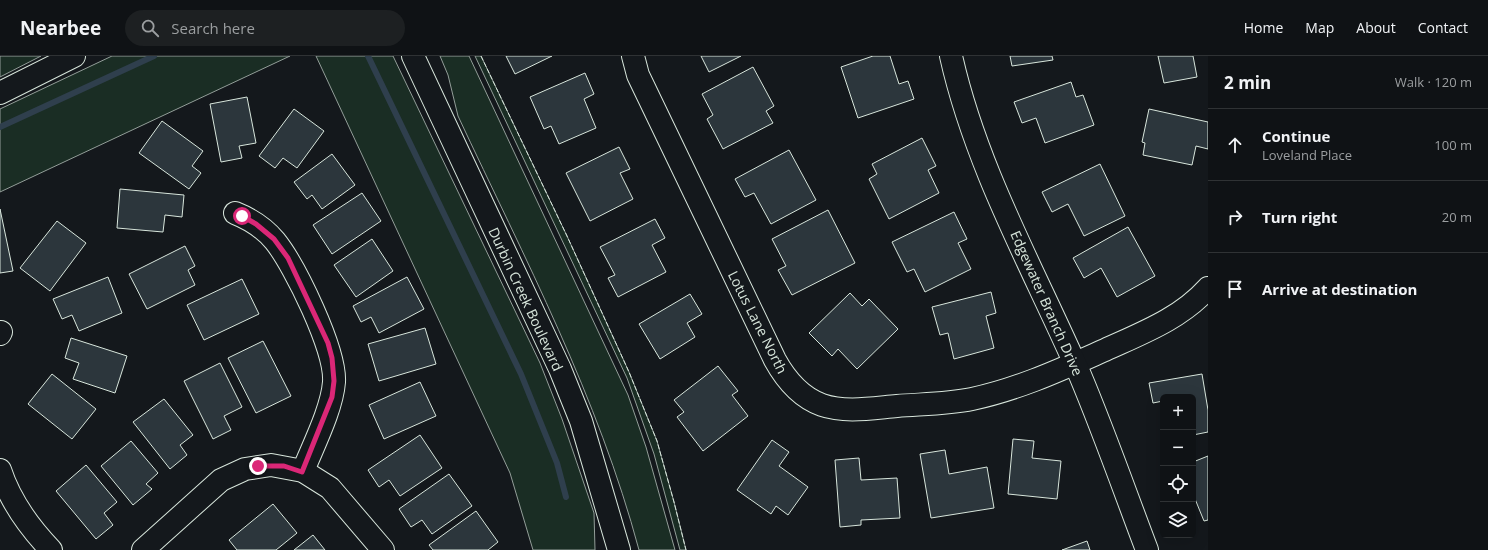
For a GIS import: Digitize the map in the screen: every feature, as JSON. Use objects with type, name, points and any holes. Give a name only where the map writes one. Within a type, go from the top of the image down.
[{"type":"street","points":[[0,93],[74,56]]},
{"type":"street","name":"Durbin Creek Boulevard","points":[[413,56],[560,369],[581,421],[620,550]]},
{"type":"street","name":"Lotus Lane North","points":[[633,56],[638,75],[783,375],[794,387],[807,397],[822,404],[838,408],[869,408],[971,399],[1006,391],[1074,364],[1161,324],[1182,311],[1208,288]]},
{"type":"street","name":"Edgewater Branch Drive","points":[[952,56],[959,92],[973,136],[1074,364],[1147,550]]},
{"type":"street","points":[[235,213],[262,229],[274,239],[288,258],[328,343],[332,358],[334,381],[332,397],[302,472]]},
{"type":"street","points":[[143,550],[211,487],[233,473],[245,469],[271,465],[302,472],[330,488],[383,550]]},
{"type":"street","points":[[0,470],[16,506],[33,531],[51,550]]},
{"type":"green space","points":[[0,56],[41,56],[0,77]]},
{"type":"green space","points":[[112,56],[290,56],[0,192],[0,109]]},
{"type":"green space","points":[[316,56],[393,56],[540,363],[562,419],[594,513],[595,550],[533,550],[510,473]]},
{"type":"green space","points":[[440,56],[469,56],[628,395],[646,447],[675,550],[639,550],[622,493],[603,438],[581,383],[534,276],[458,116],[448,75]]},
{"type":"green space","points":[[475,56],[481,56],[567,236],[629,372],[657,441],[686,550],[680,550],[654,454],[627,378]]},
{"type":"building","points":[[506,56],[552,56],[515,74]]},
{"type":"building","points":[[701,56],[741,56],[709,72]]},
{"type":"building","points":[[873,56],[890,56],[899,84],[908,81],[914,99],[858,118],[841,67]]},
{"type":"building","points":[[1010,56],[1052,56],[1053,60],[1012,66]]},
{"type":"building","points":[[1158,56],[1193,56],[1197,77],[1164,83]]},
{"type":"building","points":[[753,67],[774,106],[766,111],[773,123],[723,149],[707,119],[713,115],[702,94]]},
{"type":"building","points":[[585,73],[594,94],[584,99],[596,128],[559,144],[551,126],[544,129],[530,97]]},
{"type":"building","points":[[1071,82],[1076,97],[1083,95],[1094,125],[1045,143],[1036,118],[1022,123],[1014,102]]},
{"type":"building","points":[[247,97],[256,143],[239,146],[242,158],[221,162],[210,104]]},
{"type":"building","points":[[294,109],[324,131],[297,168],[283,158],[275,168],[259,156]]},
{"type":"building","points":[[1149,109],[1208,122],[1208,149],[1196,146],[1192,165],[1143,155],[1145,143],[1142,142]]},
{"type":"building","points":[[162,121],[203,151],[192,166],[201,173],[189,189],[139,153]]},
{"type":"building","points":[[922,138],[936,166],[928,170],[939,193],[889,219],[869,179],[877,174],[872,164]]},
{"type":"building","points":[[619,147],[630,169],[620,173],[633,199],[590,221],[566,173]]},
{"type":"building","points":[[789,150],[816,200],[771,224],[754,193],[745,197],[735,179]]},
{"type":"building","points":[[332,154],[355,185],[322,209],[312,195],[307,199],[294,182]]},
{"type":"building","points":[[1100,164],[1125,216],[1084,236],[1068,204],[1052,212],[1042,192]]},
{"type":"building","points":[[120,189],[184,195],[182,217],[165,215],[163,232],[117,228]]},
{"type":"building","points":[[362,193],[381,221],[332,254],[313,225]]},
{"type":"building","points":[[0,209],[13,271],[0,273]]},
{"type":"building","points":[[828,210],[855,263],[792,295],[778,270],[786,266],[772,239]]},
{"type":"building","points":[[954,212],[967,239],[958,243],[971,269],[925,292],[914,269],[907,272],[892,242]]},
{"type":"building","points":[[655,219],[665,238],[652,245],[666,272],[618,297],[608,278],[615,275],[600,247]]},
{"type":"building","points":[[57,221],[86,243],[50,291],[20,268]]},
{"type":"building","points":[[1128,227],[1155,276],[1117,297],[1101,268],[1084,278],[1073,258]]},
{"type":"building","points":[[372,239],[393,271],[356,297],[334,265]]},
{"type":"building","points":[[185,246],[195,266],[188,270],[195,285],[147,309],[129,274]]},
{"type":"building","points":[[108,277],[122,313],[79,331],[72,315],[62,319],[53,299]]},
{"type":"building","points":[[407,277],[424,309],[379,333],[371,317],[361,322],[353,306]]},
{"type":"building","points":[[242,279],[259,314],[204,340],[187,305]]},
{"type":"building","points":[[991,292],[996,313],[986,316],[994,348],[954,359],[948,333],[940,335],[932,307]]},
{"type":"building","points":[[850,293],[862,306],[869,299],[898,329],[857,369],[838,349],[832,356],[809,333]]},
{"type":"building","points":[[690,294],[702,314],[687,323],[695,337],[660,359],[639,324]]},
{"type":"building","points":[[425,328],[436,364],[379,381],[368,344]]},
{"type":"building","points":[[71,338],[127,356],[115,393],[73,379],[79,363],[65,358]]},
{"type":"building","points":[[263,341],[291,396],[256,413],[228,358]]},
{"type":"building","points":[[220,363],[242,407],[224,416],[231,430],[213,439],[184,381]]},
{"type":"building","points":[[718,366],[738,391],[732,395],[748,416],[703,451],[677,417],[684,412],[674,400]]},
{"type":"building","points":[[52,374],[96,409],[72,439],[28,404]]},
{"type":"building","points":[[1202,374],[1208,410],[1208,432],[1196,434],[1196,394],[1160,394],[1160,402],[1153,403],[1149,383]]},
{"type":"building","points":[[420,382],[436,416],[384,439],[369,405]]},
{"type":"building","points":[[164,399],[193,435],[180,445],[187,455],[170,469],[133,422]]},
{"type":"building","points":[[420,435],[442,468],[400,496],[389,480],[379,487],[368,470]]},
{"type":"building","points":[[1013,439],[1034,441],[1032,458],[1061,461],[1057,499],[1008,494]]},
{"type":"building","points":[[772,440],[789,452],[779,466],[808,487],[788,515],[776,506],[771,514],[737,490]]},
{"type":"building","points":[[131,441],[158,473],[146,484],[152,489],[133,505],[101,466]]},
{"type":"building","points":[[945,450],[949,474],[987,467],[994,508],[931,518],[920,454]]},
{"type":"building","points":[[1208,456],[1208,520],[1204,521],[1196,501],[1196,461]]},
{"type":"building","points":[[859,458],[861,480],[897,478],[900,518],[861,520],[861,525],[840,527],[835,460]]},
{"type":"building","points":[[86,465],[117,502],[104,513],[113,525],[96,539],[56,491]]},
{"type":"building","points":[[449,474],[472,506],[432,534],[422,520],[411,527],[399,509]]},
{"type":"building","points":[[273,504],[297,533],[276,550],[237,550],[229,540]]},
{"type":"building","points":[[476,511],[498,542],[488,550],[433,550],[429,545]]},
{"type":"building","points":[[313,535],[325,550],[294,550]]},
{"type":"building","points":[[1087,541],[1090,550],[1062,550]]},
{"type":"waterway","points":[[0,127],[154,56]]},
{"type":"waterway","points":[[368,56],[521,374],[557,463],[566,497]]},
{"type":"fence","points":[[481,56],[567,236],[629,372],[657,441],[686,550]]},
{"type":"route","points":[[242,216],[256,224],[274,239],[288,258],[328,343],[332,358],[334,381],[332,397],[302,472],[284,466],[258,466]]}]
